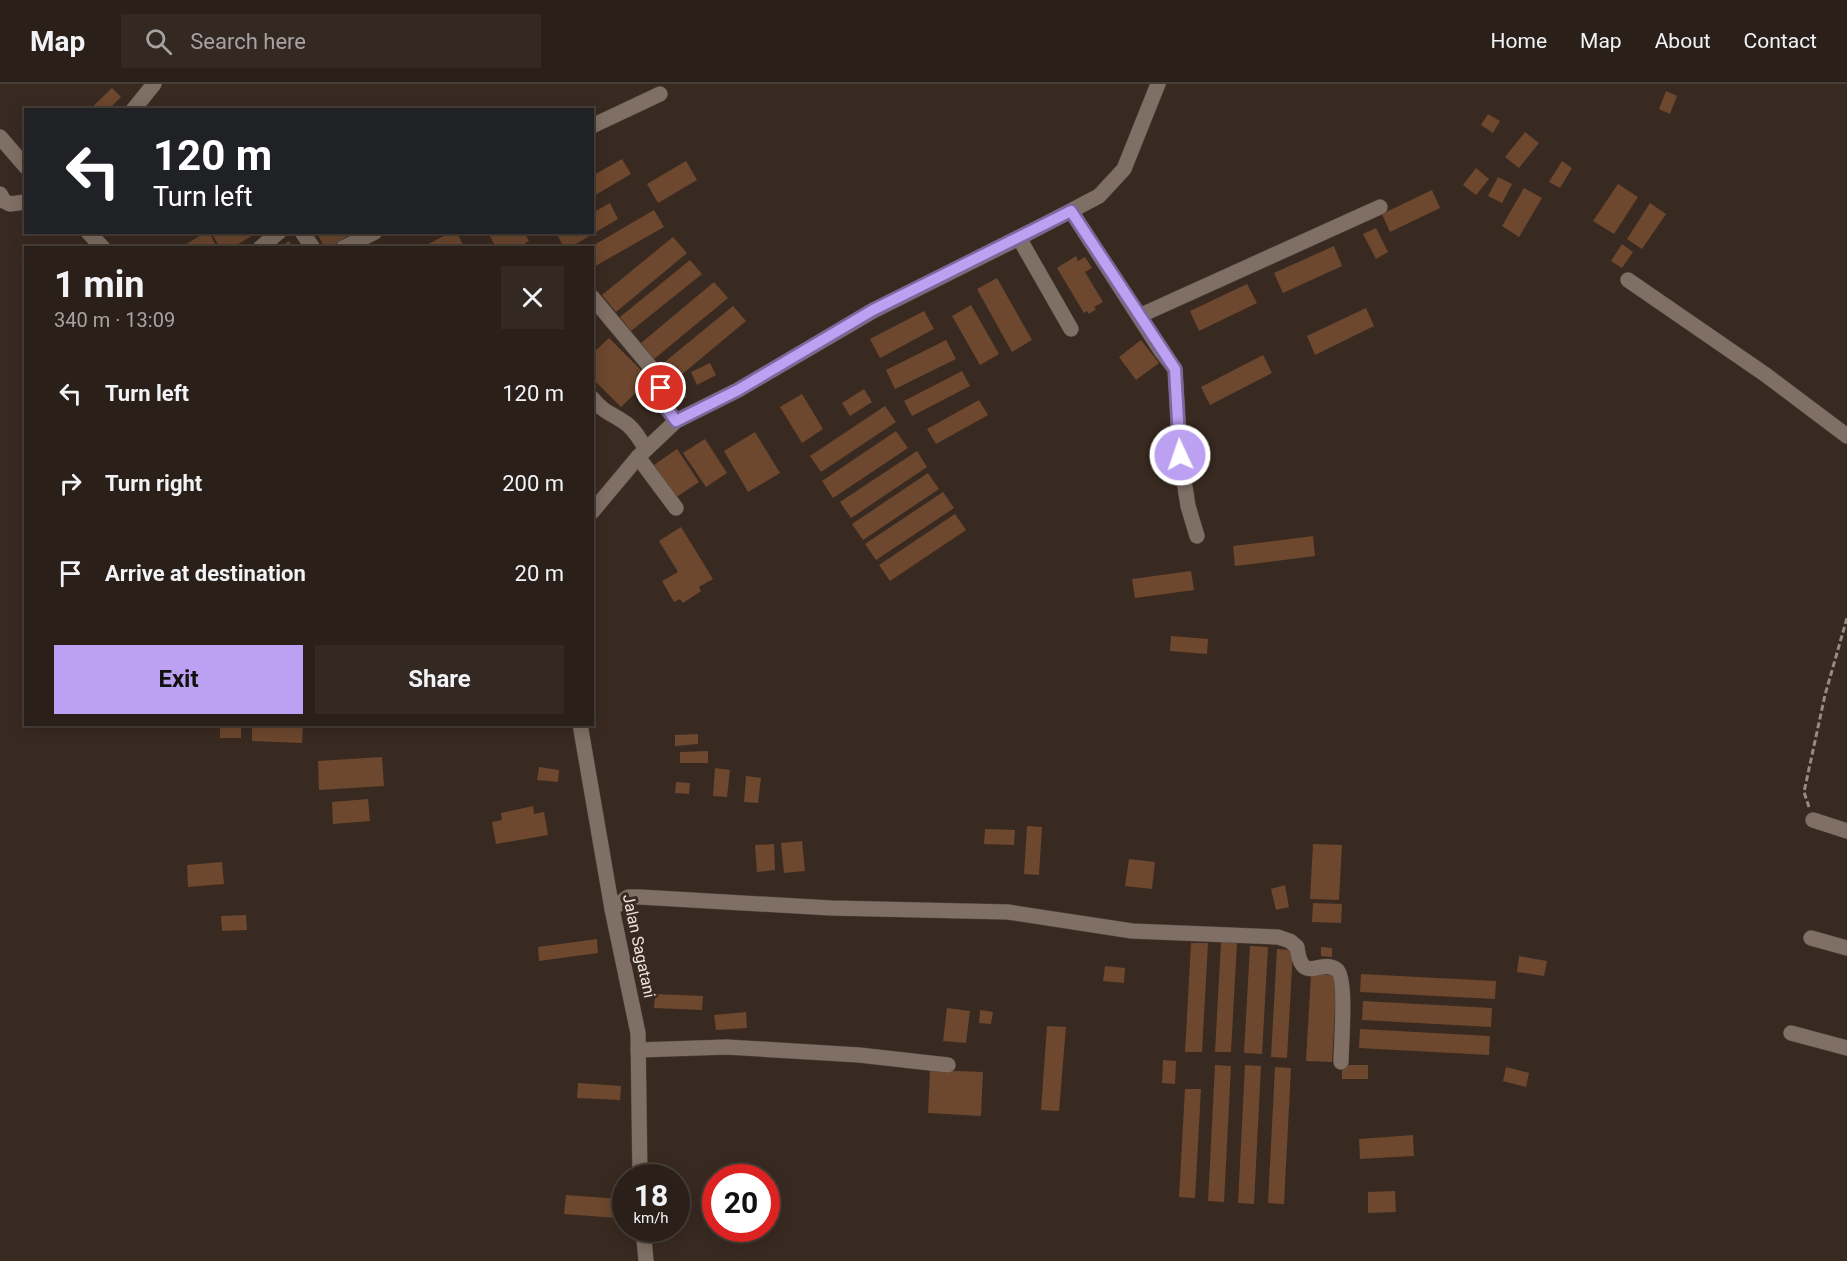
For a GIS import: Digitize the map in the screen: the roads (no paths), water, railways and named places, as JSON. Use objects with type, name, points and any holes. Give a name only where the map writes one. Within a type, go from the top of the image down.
[{"type":"street","points":[[135,108],[154,84]]},
{"type":"street","points":[[594,510],[642,453],[676,421],[738,390],[873,310],[1099,196],[1124,169],[1158,84]]},
{"type":"street","points":[[594,125],[660,94]]},
{"type":"street","points":[[0,137],[24,165]]},
{"type":"street","points":[[0,194],[4,201],[10,204],[24,202]]},
{"type":"street","points":[[1139,316],[1380,207]]},
{"type":"street","points":[[1071,211],[1175,369],[1180,455],[1188,506],[1197,536]]},
{"type":"street","points":[[90,234],[101,246]]},
{"type":"street","points":[[262,246],[277,234]]},
{"type":"street","points":[[347,246],[371,234]]},
{"type":"street","points":[[1019,238],[1071,329]]},
{"type":"street","points":[[1628,280],[1766,375],[1847,436]]},
{"type":"street","points":[[594,299],[658,376],[668,410],[676,421]]},
{"type":"street","points":[[594,400],[607,414],[631,427],[642,453],[676,508]]},
{"type":"street","name":"Jalan Sagatani","points":[[580,726],[612,909],[638,1033],[640,1164]]},
{"type":"street","points":[[1813,820],[1847,831]]},
{"type":"street","points":[[612,909],[628,897],[640,897],[831,908],[1008,912],[1132,931],[1278,937],[1290,941],[1296,947],[1298,961],[1308,969],[1330,968],[1338,971],[1341,978],[1342,1006],[1341,1062]]},
{"type":"street","points":[[1811,938],[1847,948]]},
{"type":"street","points":[[1791,1033],[1847,1048]]},
{"type":"street","points":[[638,1050],[727,1047],[859,1055],[948,1065]]},
{"type":"street","points":[[645,1242],[646,1261]]}]
